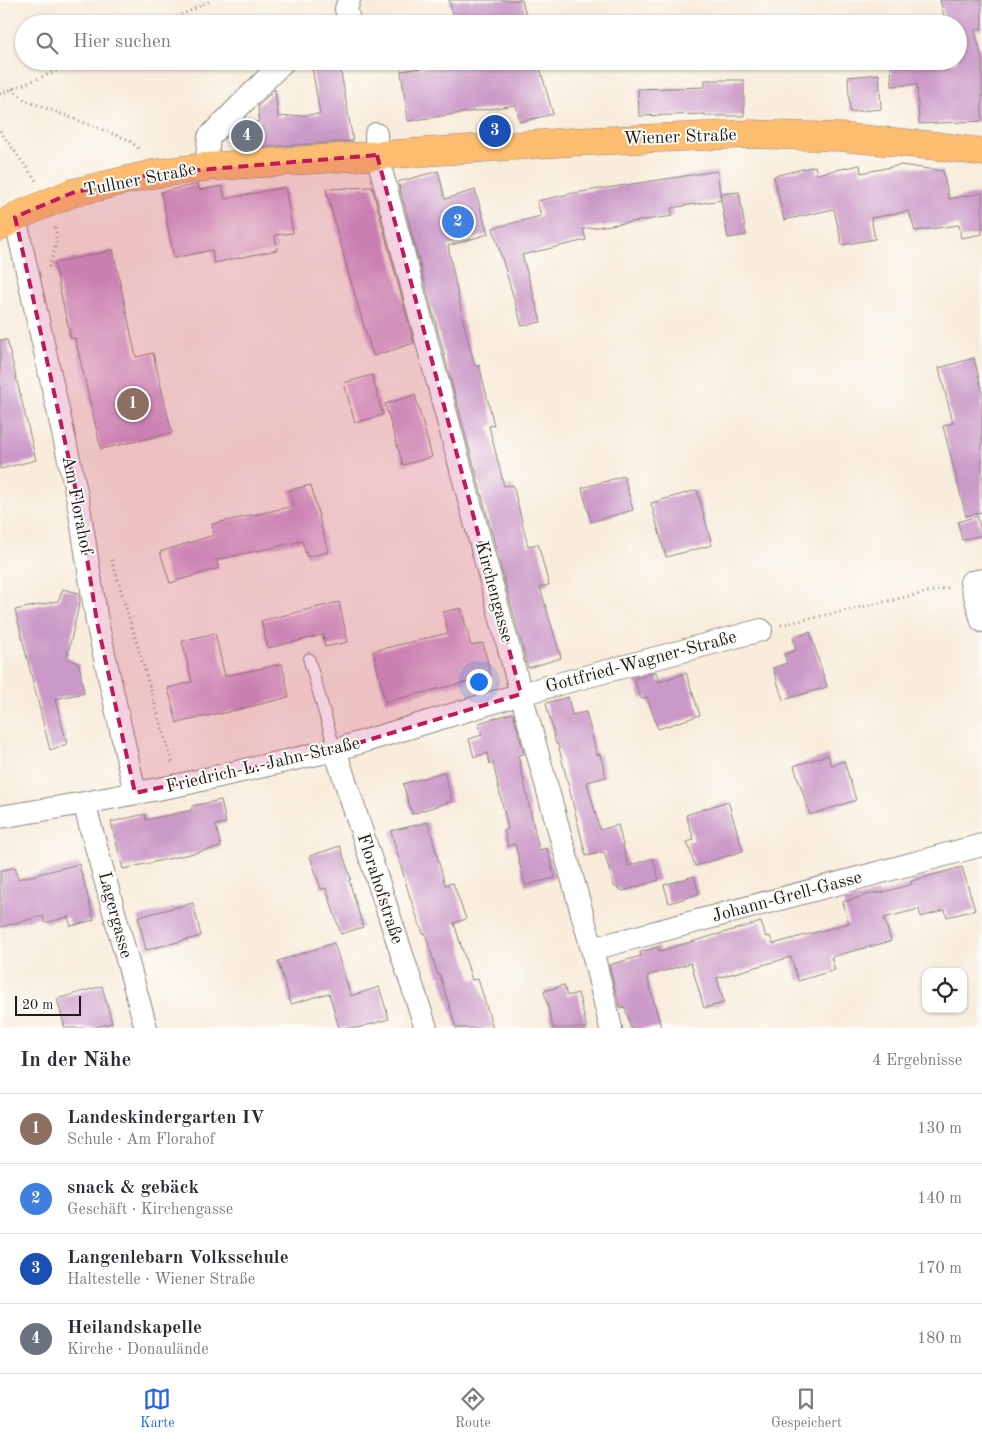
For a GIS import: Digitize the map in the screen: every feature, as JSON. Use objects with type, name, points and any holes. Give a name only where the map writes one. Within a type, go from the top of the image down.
[{"type":"main road","name":"Wiener Straße","points":[[376,144],[570,142],[751,134],[839,137],[982,152]]},
{"type":"main road","name":"Tullner Straße","points":[[8,222],[72,193],[152,174],[376,144]]},
{"type":"street","points":[[348,0],[346,9],[348,15]]},
{"type":"street","points":[[206,167],[209,137],[275,70]]},
{"type":"street","name":"Kirchengasse","points":[[376,144],[521,694],[592,949],[611,1028]]},
{"type":"street","name":"Am Florahof","points":[[8,222],[78,500],[97,622],[135,794]]},
{"type":"street","points":[[976,581],[982,621]]},
{"type":"street","name":"Gottfried-Wagner-Straße","points":[[521,694],[761,630]]},
{"type":"street","name":"Friedrich-L.-Jahn-Straße","points":[[0,817],[135,794],[335,750],[521,694]]},
{"type":"street","name":"Florahofstraße","points":[[335,750],[426,1028]]},
{"type":"street","name":"Lagergasse","points":[[84,803],[146,1028]]},
{"type":"street","name":"Johann-Grell-Gasse","points":[[592,949],[982,845]]},
{"type":"lane","points":[[309,659],[335,750]]},
{"type":"path","points":[[181,15],[212,0]]},
{"type":"path","points":[[0,94],[59,70]]},
{"type":"path","points":[[12,89],[25,100],[129,140],[148,157],[152,174]]},
{"type":"path","points":[[0,132],[36,180],[46,204]]},
{"type":"path","points":[[761,630],[976,581]]},
{"type":"highlighted area","points":[[377,155],[521,694],[335,750],[135,793],[97,622],[78,500],[15,217],[72,193],[152,174]]},
{"type":"building","points":[[449,0],[522,0],[526,15],[453,15]]},
{"type":"building","points":[[940,0],[982,0],[982,28],[975,30],[982,59],[982,121],[919,124],[917,84],[892,86],[891,70],[967,70],[967,15],[944,15]]},
{"type":"building","points":[[313,70],[341,70],[353,141],[235,149],[234,130],[241,123],[259,122],[258,106],[275,89],[278,117],[320,114]]},
{"type":"building","points":[[541,70],[553,114],[520,122],[516,105],[408,121],[401,71]]},
{"type":"building","points":[[879,74],[881,109],[850,112],[848,77]]},
{"type":"building","points":[[705,80],[744,80],[744,116],[705,116],[705,114],[639,116],[638,89],[705,87]]},
{"type":"building","points":[[860,165],[861,173],[901,165],[943,171],[949,199],[982,193],[982,234],[961,238],[959,225],[915,231],[909,211],[871,218],[875,239],[842,245],[834,209],[784,220],[774,176],[815,166],[817,174]]},
{"type":"building","points":[[438,171],[445,199],[475,190],[488,234],[448,246],[464,325],[475,366],[479,365],[494,425],[489,426],[504,486],[513,485],[528,546],[538,544],[549,585],[540,587],[561,658],[528,668],[398,182]]},
{"type":"building","points":[[717,171],[721,200],[671,208],[673,216],[583,229],[586,240],[522,255],[541,322],[522,326],[493,228],[541,216],[537,201],[574,193]]},
{"type":"building","points":[[198,184],[199,190],[222,186],[225,199],[285,187],[293,233],[275,235],[277,250],[214,263],[212,250],[174,258],[161,192]]},
{"type":"building","points":[[372,187],[414,343],[373,356],[326,189]]},
{"type":"building","points":[[739,192],[746,235],[728,238],[720,194]]},
{"type":"building","points":[[113,250],[136,357],[153,353],[172,433],[101,449],[75,338],[71,339],[54,263]]},
{"type":"building","points":[[0,340],[7,340],[36,460],[0,469]]},
{"type":"building","points":[[974,358],[982,391],[982,512],[966,516],[943,426],[953,423],[939,368]]},
{"type":"building","points":[[372,375],[383,415],[355,423],[344,383]]},
{"type":"building","points":[[415,395],[432,457],[403,465],[385,404]]},
{"type":"building","points":[[624,476],[633,510],[591,522],[582,488]]},
{"type":"building","points":[[311,485],[328,552],[307,557],[302,541],[216,560],[219,568],[170,583],[160,552],[214,535],[212,524],[294,506],[289,490]]},
{"type":"building","points":[[697,490],[712,545],[666,557],[651,503]]},
{"type":"building","points":[[977,516],[982,535],[962,540],[958,522]]},
{"type":"building","points":[[63,589],[79,593],[80,601],[67,657],[79,664],[84,693],[55,699],[67,744],[50,750],[15,610],[58,601]]},
{"type":"building","points":[[339,602],[348,642],[325,647],[323,635],[268,648],[261,621]]},
{"type":"building","points":[[461,608],[471,646],[483,643],[491,676],[385,702],[373,651],[448,633],[443,612]]},
{"type":"building","points":[[810,632],[827,687],[783,700],[773,668],[787,663],[784,654],[796,650],[793,638]]},
{"type":"building","points":[[215,633],[225,676],[282,664],[289,697],[177,723],[168,688],[192,682],[182,641]]},
{"type":"building","points":[[656,672],[659,682],[686,673],[700,715],[658,729],[647,697],[641,699],[634,679]]},
{"type":"building","points":[[568,697],[572,715],[586,712],[597,755],[600,754],[606,777],[587,782],[600,830],[618,825],[628,866],[653,858],[659,880],[623,891],[614,886],[604,852],[586,856],[546,703]]},
{"type":"building","points":[[513,713],[524,754],[518,755],[539,850],[547,848],[555,878],[525,885],[515,844],[508,846],[504,830],[508,829],[493,763],[490,764],[487,753],[474,757],[469,739],[482,735],[478,723]]},
{"type":"building","points":[[828,755],[831,765],[844,761],[856,800],[810,815],[794,766]]},
{"type":"building","points":[[444,772],[452,801],[412,814],[403,784]]},
{"type":"building","points":[[221,800],[226,823],[216,825],[221,847],[123,869],[111,822],[145,814],[146,820],[192,810],[192,806]]},
{"type":"building","points":[[728,801],[743,851],[695,866],[687,842],[694,840],[686,815]]},
{"type":"building","points":[[428,822],[445,885],[453,883],[466,919],[454,923],[472,980],[478,979],[493,1028],[456,1028],[440,975],[438,975],[425,933],[423,934],[409,894],[391,831]]},
{"type":"building","points":[[340,846],[351,879],[349,880],[363,927],[341,934],[326,888],[321,889],[310,856]]},
{"type":"building","points":[[79,864],[94,920],[71,926],[68,917],[45,923],[43,916],[0,927],[0,871],[15,867],[18,879]]},
{"type":"building","points":[[962,867],[975,910],[947,917],[945,910],[921,917],[919,909],[884,918],[891,941],[831,957],[835,970],[798,981],[791,957],[717,978],[724,1003],[704,1008],[691,963],[647,976],[661,1028],[631,1028],[625,1007],[620,1008],[609,965],[641,956],[640,952],[658,947],[659,951],[761,922],[766,937],[770,936],[773,944],[849,923],[843,902],[912,884],[911,881]]},
{"type":"building","points":[[694,876],[699,894],[669,903],[664,885]]},
{"type":"building","points":[[193,903],[201,936],[146,950],[138,917]]},
{"type":"building","points":[[334,943],[351,996],[379,987],[389,1019],[357,1028],[339,1028],[329,993],[291,1004],[278,961]]},
{"type":"building","points":[[564,985],[567,996],[578,993],[587,1028],[553,1028],[544,991]]},
{"type":"building","points":[[102,986],[112,1023],[92,1028],[65,1028],[57,999]]},
{"type":"place","name":"Langenlebarn Volksschule","points":[[495,131]]},
{"type":"place","name":"Heilandskapelle","points":[[247,136]]},
{"type":"place","name":"snack & gebäck","points":[[458,222]]},
{"type":"place","name":"Landeskindergarten IV","points":[[133,404]]}]
